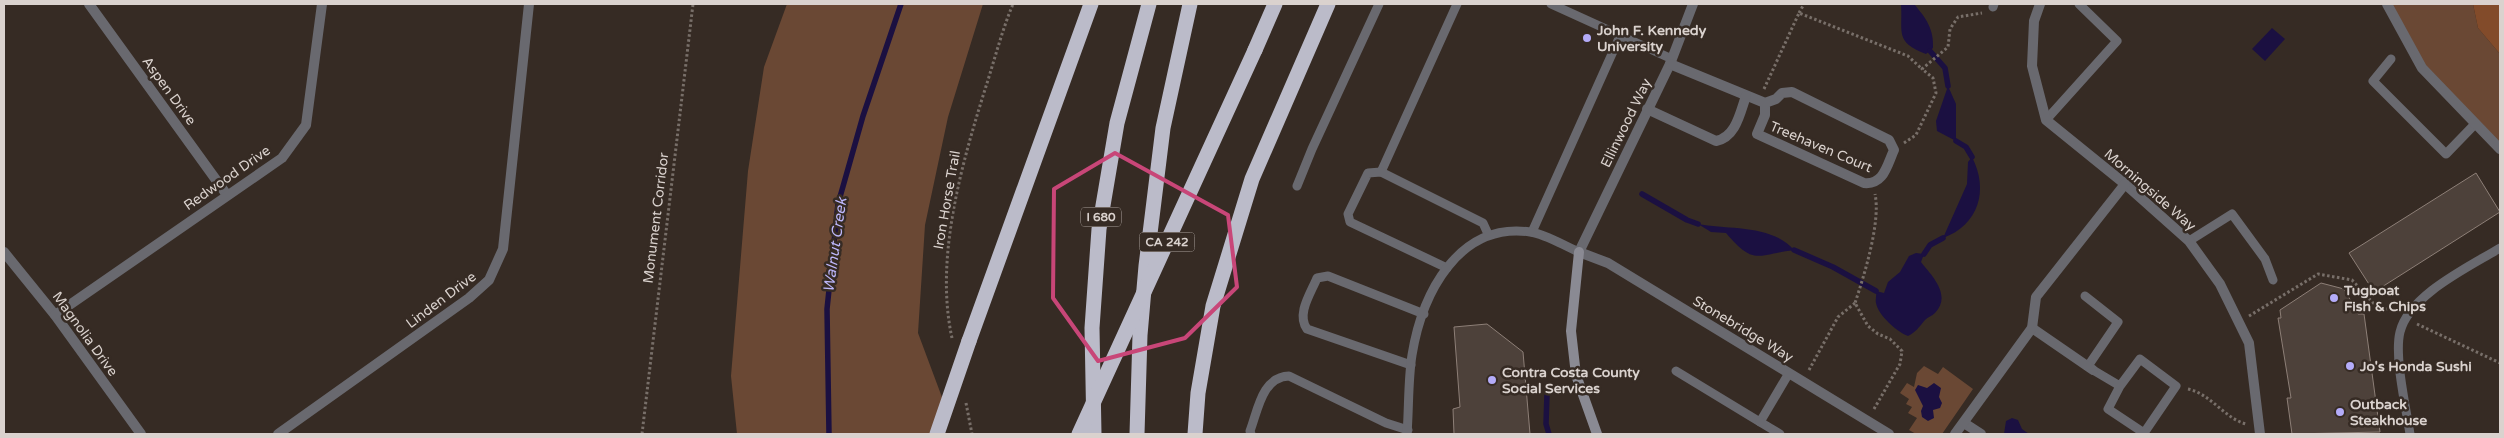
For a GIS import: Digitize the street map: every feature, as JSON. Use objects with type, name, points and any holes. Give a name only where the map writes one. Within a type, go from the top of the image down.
[{"type":"highway","points":[[936,434],[1091,4]]},
{"type":"highway","name":"I 680","points":[[1094,434],[1092,328],[1099,229],[1118,123],[1149,4]]},
{"type":"highway","points":[[1138,434],[1140,335],[1146,266],[1163,128],[1190,4]]},
{"type":"highway","name":"CA 242","points":[[1079,434],[1275,4]]},
{"type":"highway","points":[[1195,434],[1198,393],[1213,306],[1252,179],[1328,4]]},
{"type":"street","name":"Aspen Drive","points":[[89,4],[227,195]]},
{"type":"street","name":"Redwood Drive","points":[[55,315],[282,158],[306,125],[322,4]]},
{"type":"street","name":"Linden Drive","points":[[278,434],[469,298],[489,280],[503,248],[529,4]]},
{"type":"street","name":"Ellinwood Way","points":[[1597,434],[1576,375],[1571,331],[1579,252],[1671,61],[1693,4]]},
{"type":"street","points":[[2040,4],[2034,21],[2032,66],[2046,120]]},
{"type":"street","points":[[2387,4],[2422,68],[2500,150]]},
{"type":"street","points":[[1671,61],[1762,102]]},
{"type":"street","name":"Treehaven Court","points":[[1792,92],[1889,140],[1894,150],[1879,181],[1873,184],[1864,183],[1757,134],[1765,116],[1762,102],[1776,99],[1782,93],[1792,92]]},
{"type":"street","points":[[1647,109],[1716,141],[1724,140],[1730,133],[1746,96]]},
{"type":"street","name":"Morningside Way","points":[[2046,120],[2125,184],[2189,241],[2220,284],[2249,343],[2260,434]]},
{"type":"street","points":[[1955,434],[2032,328],[2036,297],[2125,184]]},
{"type":"street","name":"Magnolia Drive","points":[[4,252],[55,315],[141,434]]},
{"type":"street","name":"Stonebridge Way","points":[[1579,252],[1608,263],[1889,434]]},
{"type":"street","points":[[2032,328],[2091,368]]},
{"type":"street","points":[[1964,423],[1982,434]]},
{"type":"lane","points":[[1297,186],[1316,140],[1379,4]]},
{"type":"lane","points":[[1381,172],[1457,4]]},
{"type":"lane","points":[[1551,4],[1671,61]]},
{"type":"lane","points":[[2046,120],[2117,41],[2079,4]]},
{"type":"lane","points":[[1532,232],[1620,36]]},
{"type":"lane","points":[[2390,59],[2372,81],[2446,154],[2475,124]]},
{"type":"lane","points":[[1447,268],[1350,222],[1348,214],[1368,174],[1381,172],[1483,223],[1488,234]]},
{"type":"lane","points":[[2189,241],[2232,214],[2265,259],[2273,280]]},
{"type":"lane","points":[[1252,434],[1250,431],[1268,384],[1278,376],[1289,376],[1408,432],[1412,354],[1424,314],[1439,277],[1447,268],[1467,247],[1488,234],[1514,231],[1532,232],[1579,252]]},
{"type":"lane","points":[[2410,434],[2398,348],[2400,332],[2408,313],[2434,289],[2500,248]]},
{"type":"lane","points":[[1411,365],[1307,329],[1302,322],[1303,312],[1317,278],[1328,276],[1424,314]]},
{"type":"lane","points":[[2085,296],[2118,322],[2091,368],[2120,386]]},
{"type":"lane","points":[[2140,359],[2176,386],[2144,433],[2108,409],[2120,386],[2140,359]]},
{"type":"lane","points":[[1676,371],[1780,434]]},
{"type":"lane","points":[[1760,422],[1789,373]]},
{"type":"path","name":"Monument Corridor","points":[[642,434],[693,4]]},
{"type":"path","name":"Iron Horse Trail","points":[[953,346],[946,311],[950,235],[968,141],[1013,4]]},
{"type":"path","points":[[1762,102],[1804,4]]},
{"type":"path","points":[[1922,69],[1944,53],[1948,47],[1950,29],[1958,17],[1978,15],[1994,5]]},
{"type":"path","points":[[1799,13],[1908,56],[1933,78],[1936,93],[1916,135],[1894,150]]},
{"type":"path","points":[[1803,382],[1838,317],[1855,303],[1866,270],[1878,205],[1873,184]]},
{"type":"path","points":[[2239,322],[2318,274],[2352,280],[2373,303],[2500,363]]},
{"type":"path","points":[[1855,303],[1868,326],[1878,334],[1890,339],[1902,351],[1900,364],[1868,421]]},
{"type":"path","points":[[2176,386],[2197,391],[2234,420],[2246,424],[2259,423]]},
{"type":"path","points":[[965,400],[972,434]]},
{"type":"highlighted area","points":[[1115,153],[1228,215],[1237,287],[1185,338],[1098,361],[1053,298],[1054,189]]},
{"type":"shaded area","points":[[787,4],[983,4],[948,117],[925,225],[918,333],[946,408],[937,434],[737,434],[731,376],[748,171],[764,67]]},
{"type":"shaded area","points":[[1901,4],[1914,4],[1928,24],[1932,35],[1933,48],[1926,54],[1909,45],[1902,35]]},
{"type":"shaded area","points":[[2387,4],[2473,4],[2478,28],[2500,54],[2500,149],[2422,68]]},
{"type":"shaded area","points":[[2473,4],[2500,4],[2500,54],[2478,28]]},
{"type":"shaded area","points":[[2272,28],[2285,39],[2265,61],[2252,49]]},
{"type":"shaded area","points":[[1948,86],[1956,104],[1956,141],[1937,131],[1936,121]]},
{"type":"shaded area","points":[[1972,157],[1980,182],[1980,194],[1977,205],[1965,225],[1943,238],[1967,184],[1968,162]]},
{"type":"shaded area","points":[[1698,224],[1762,232],[1785,242],[1794,250],[1757,256],[1743,250],[1726,233],[1711,232]]},
{"type":"shaded area","points":[[1916,253],[1924,254],[1921,262],[1935,280],[1942,299],[1935,313],[1908,336],[1894,327],[1880,313],[1876,303],[1876,291],[1884,293],[1888,282],[1900,272],[1909,256]]},
{"type":"shaded area","points":[[1924,366],[1938,374],[1943,367],[1973,389],[1942,434],[1916,434],[1909,430],[1917,418],[1908,413],[1912,407],[1906,404],[1909,399],[1900,393],[1907,383],[1914,387],[1917,373]]},
{"type":"shaded area","points":[[1934,383],[1941,388],[1939,397],[1942,403],[1940,408],[1933,410],[1934,418],[1928,421],[1922,417],[1921,411],[1923,406],[1915,390],[1918,385],[1927,388]]},
{"type":"shaded area","points":[[2012,418],[2018,420],[2022,429],[2029,434],[2004,434],[2006,421]]},
{"type":"building","points":[[2476,173],[2500,212],[2374,292],[2349,253]]},
{"type":"building","points":[[2321,283],[2344,289],[2351,301],[2352,308],[2357,308],[2358,314],[2364,314],[2380,432],[2292,434],[2287,398],[2291,398],[2278,318],[2281,318],[2280,310]]},
{"type":"building","name":"Contra Costa County Social Services","points":[[1487,324],[1523,352],[1530,434],[1454,434],[1453,409],[1460,407],[1454,327]]},
{"type":"waterway","name":"Walnut Creek","points":[[829,434],[827,309],[838,204],[863,116],[901,4]]},
{"type":"waterway","points":[[1930,51],[1945,68],[1948,86]]},
{"type":"waterway","points":[[1956,141],[1966,147],[1972,157]]},
{"type":"waterway","points":[[1642,194],[1687,220],[1698,224]]},
{"type":"waterway","points":[[1924,254],[1930,245],[1943,238]]},
{"type":"waterway","points":[[1794,250],[1833,267],[1876,291]]},
{"type":"waterway","points":[[1547,394],[1546,424],[1549,434]]},
{"type":"place","name":"John F. Kennedy University","points":[[1587,38]]},
{"type":"place","name":"Tugboat Fish & Chips","points":[[2334,298]]},
{"type":"place","name":"Jo's Honda Sushi","points":[[2350,366]]},
{"type":"place","name":"Contra Costa County Social Services","points":[[1492,380]]},
{"type":"place","name":"Outback Steakhouse","points":[[2340,412]]}]
